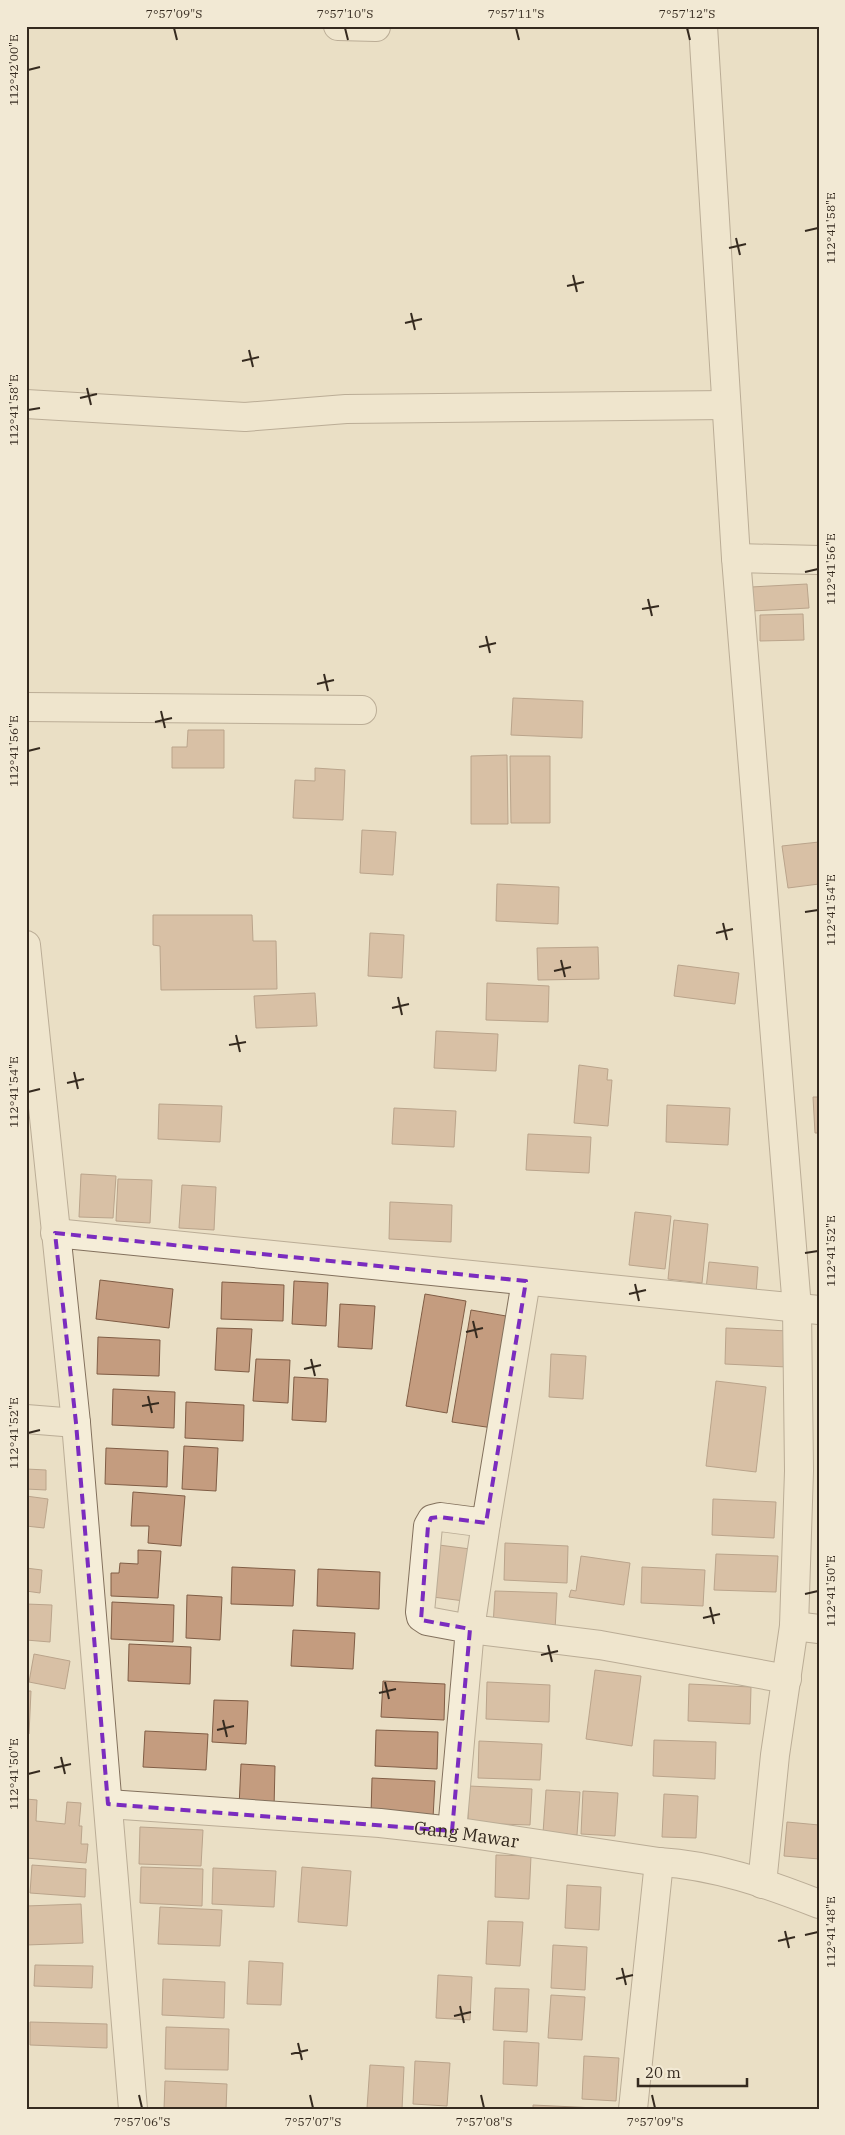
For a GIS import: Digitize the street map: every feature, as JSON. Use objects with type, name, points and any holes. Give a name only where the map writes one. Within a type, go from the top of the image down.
[{"type":"street","points":[[338,26],[376,27]]},
{"type":"street","points":[[703,26],[736,558],[808,1309],[799,1471],[806,1627],[787,1679],[772,1782],[762,1884]]},
{"type":"street","points":[[26,404],[245,417],[346,410],[726,405]]},
{"type":"street","points":[[736,558],[819,560]]},
{"type":"street","points":[[26,707],[362,710]]},
{"type":"street","points":[[26,945],[76,1423],[133,2109]]},
{"type":"street","points":[[55,1232],[808,1309]]},
{"type":"street","points":[[452,1830],[470,1629],[526,1281]]},
{"type":"street","points":[[26,1419],[76,1423]]},
{"type":"street","points":[[486,1522],[440,1517],[432,1519],[428,1526],[420,1612],[421,1617],[427,1622],[600,1646],[787,1679]]},
{"type":"street","name":"Gang Mawar","points":[[108,1804],[380,1823],[452,1830],[659,1862],[688,1864],[762,1884],[819,1904]]},
{"type":"street","points":[[633,2109],[659,1862]]},
{"type":"highlighted area","points":[[55,1233],[526,1281],[486,1523],[440,1517],[431,1518],[428,1526],[421,1620],[470,1629],[452,1831],[108,1804],[76,1423]]},
{"type":"building","points":[[807,584],[809,608],[752,611],[751,587]]},
{"type":"building","points":[[803,614],[804,640],[760,641],[760,615]]},
{"type":"building","points":[[513,698],[583,701],[582,738],[511,735]]},
{"type":"building","points":[[188,730],[224,730],[224,768],[172,768],[172,747],[187,747]]},
{"type":"building","points":[[507,755],[508,824],[471,824],[471,756]]},
{"type":"building","points":[[510,756],[550,756],[550,823],[511,823]]},
{"type":"building","points":[[315,768],[345,770],[343,820],[293,818],[295,780],[315,781]]},
{"type":"building","points":[[362,830],[396,832],[393,875],[360,873]]},
{"type":"building","points":[[819,842],[819,884],[788,888],[782,846]]},
{"type":"building","points":[[497,884],[559,887],[558,924],[496,921]]},
{"type":"building","points":[[153,915],[252,915],[253,941],[276,941],[277,989],[161,990],[160,946],[153,945]]},
{"type":"building","points":[[370,933],[404,935],[402,978],[368,976]]},
{"type":"building","points":[[598,947],[599,979],[538,980],[537,948]]},
{"type":"building","points":[[678,965],[739,973],[735,1004],[674,996]]},
{"type":"building","points":[[487,983],[549,986],[548,1022],[486,1020]]},
{"type":"building","points":[[315,993],[317,1026],[256,1028],[254,996]]},
{"type":"building","points":[[436,1031],[498,1034],[496,1071],[434,1068]]},
{"type":"building","points":[[579,1065],[608,1069],[607,1080],[612,1080],[608,1126],[574,1123]]},
{"type":"building","points":[[813,1097],[819,1097],[819,1133],[815,1133]]},
{"type":"building","points":[[159,1104],[222,1106],[220,1142],[158,1139]]},
{"type":"building","points":[[667,1105],[730,1108],[728,1145],[666,1142]]},
{"type":"building","points":[[394,1108],[456,1111],[454,1147],[392,1144]]},
{"type":"building","points":[[528,1134],[591,1137],[589,1173],[526,1170]]},
{"type":"building","points":[[81,1174],[116,1176],[113,1218],[79,1217]]},
{"type":"building","points":[[118,1179],[152,1180],[150,1223],[116,1221]]},
{"type":"building","points":[[182,1185],[216,1187],[214,1230],[179,1228]]},
{"type":"building","points":[[390,1202],[452,1205],[451,1242],[389,1239]]},
{"type":"building","points":[[635,1212],[671,1216],[665,1269],[629,1265]]},
{"type":"building","points":[[674,1220],[708,1224],[702,1283],[668,1279]]},
{"type":"building","points":[[709,1262],[758,1267],[756,1294],[706,1289]]},
{"type":"building","points":[[100,1280],[173,1289],[169,1328],[96,1319]]},
{"type":"building","points":[[294,1281],[328,1283],[326,1326],[292,1324]]},
{"type":"building","points":[[222,1282],[284,1285],[283,1321],[221,1319]]},
{"type":"building","points":[[425,1294],[466,1301],[447,1413],[406,1406]]},
{"type":"building","points":[[340,1304],[375,1306],[372,1349],[338,1347]]},
{"type":"building","points":[[471,1310],[512,1317],[493,1428],[452,1422]]},
{"type":"building","points":[[217,1328],[252,1329],[249,1372],[215,1370]]},
{"type":"building","points":[[726,1328],[788,1331],[787,1367],[725,1364]]},
{"type":"building","points":[[98,1337],[160,1340],[159,1376],[97,1374]]},
{"type":"building","points":[[551,1354],[586,1356],[583,1399],[549,1397]]},
{"type":"building","points":[[256,1359],[290,1360],[288,1403],[253,1401]]},
{"type":"building","points":[[294,1377],[328,1379],[326,1422],[292,1420]]},
{"type":"building","points":[[716,1381],[766,1387],[756,1472],[706,1466]]},
{"type":"building","points":[[113,1389],[175,1392],[174,1428],[112,1425]]},
{"type":"building","points":[[186,1402],[244,1405],[243,1441],[185,1438]]},
{"type":"building","points":[[184,1446],[218,1448],[216,1491],[182,1489]]},
{"type":"building","points":[[106,1448],[168,1451],[167,1487],[105,1484]]},
{"type":"building","points":[[26,1469],[46,1470],[46,1490],[26,1489]]},
{"type":"building","points":[[133,1492],[185,1496],[181,1546],[148,1543],[149,1526],[131,1526]]},
{"type":"building","points":[[26,1496],[48,1499],[44,1528],[26,1526]]},
{"type":"building","points":[[713,1499],[776,1502],[774,1538],[712,1535]]},
{"type":"building","points":[[505,1543],[568,1546],[567,1583],[504,1580]]},
{"type":"building","points":[[431,1544],[478,1550],[472,1602],[425,1596]]},
{"type":"building","points":[[138,1550],[161,1551],[158,1598],[111,1596],[111,1573],[119,1573],[120,1563],[138,1564]]},
{"type":"building","points":[[716,1554],[778,1556],[776,1592],[714,1590]]},
{"type":"building","points":[[581,1556],[630,1563],[624,1605],[569,1597],[571,1590],[576,1591]]},
{"type":"building","points":[[232,1567],[295,1570],[293,1606],[231,1604]]},
{"type":"building","points":[[642,1567],[705,1570],[703,1606],[641,1603]]},
{"type":"building","points":[[26,1568],[42,1570],[40,1593],[26,1591]]},
{"type":"building","points":[[318,1569],[380,1572],[379,1609],[317,1606]]},
{"type":"building","points":[[495,1591],[557,1593],[555,1630],[493,1627]]},
{"type":"building","points":[[187,1595],[222,1597],[220,1640],[186,1638]]},
{"type":"building","points":[[112,1602],[174,1605],[173,1642],[111,1639]]},
{"type":"building","points":[[26,1604],[52,1605],[50,1642],[26,1640]]},
{"type":"building","points":[[293,1630],[355,1633],[353,1669],[291,1666]]},
{"type":"building","points":[[129,1644],[191,1647],[190,1684],[128,1681]]},
{"type":"building","points":[[34,1654],[70,1661],[65,1689],[29,1682]]},
{"type":"building","points":[[595,1670],[641,1676],[632,1746],[586,1739]]},
{"type":"building","points":[[383,1681],[445,1684],[444,1720],[381,1717]]},
{"type":"building","points":[[487,1682],[550,1685],[549,1722],[486,1719]]},
{"type":"building","points":[[689,1684],[751,1687],[750,1724],[688,1721]]},
{"type":"building","points":[[26,1691],[31,1691],[29,1734],[26,1734]]},
{"type":"building","points":[[214,1700],[248,1701],[246,1744],[212,1742]]},
{"type":"building","points":[[376,1730],[438,1732],[437,1769],[375,1766]]},
{"type":"building","points":[[145,1731],[208,1734],[206,1770],[143,1767]]},
{"type":"building","points":[[654,1740],[716,1742],[715,1779],[653,1776]]},
{"type":"building","points":[[479,1741],[542,1744],[540,1780],[478,1778]]},
{"type":"building","points":[[241,1764],[275,1766],[274,1809],[239,1807]]},
{"type":"building","points":[[372,1778],[435,1781],[433,1818],[371,1815]]},
{"type":"building","points":[[469,1786],[532,1789],[530,1825],[468,1823]]},
{"type":"building","points":[[546,1790],[580,1792],[577,1835],[543,1833]]},
{"type":"building","points":[[583,1791],[618,1793],[615,1836],[581,1834]]},
{"type":"building","points":[[664,1794],[698,1796],[696,1838],[662,1837]]},
{"type":"building","points":[[26,1799],[37,1800],[36,1821],[65,1824],[67,1802],[81,1803],[79,1826],[82,1826],[81,1844],[88,1844],[86,1863],[26,1858]]},
{"type":"building","points":[[787,1822],[819,1825],[819,1859],[784,1856]]},
{"type":"building","points":[[140,1827],[203,1830],[201,1866],[139,1864]]},
{"type":"building","points":[[496,1855],[531,1856],[529,1899],[495,1897]]},
{"type":"building","points":[[32,1865],[86,1869],[85,1897],[30,1893]]},
{"type":"building","points":[[141,1867],[203,1869],[202,1906],[140,1903]]},
{"type":"building","points":[[302,1867],[351,1871],[347,1926],[298,1922]]},
{"type":"building","points":[[213,1868],[276,1871],[274,1907],[212,1904]]},
{"type":"building","points":[[567,1885],[601,1887],[599,1930],[565,1928]]},
{"type":"building","points":[[81,1904],[83,1943],[26,1945],[26,1906]]},
{"type":"building","points":[[160,1907],[222,1910],[220,1946],[158,1944]]},
{"type":"building","points":[[488,1921],[523,1922],[520,1966],[486,1964]]},
{"type":"building","points":[[553,1945],[587,1947],[585,1990],[551,1988]]},
{"type":"building","points":[[249,1961],[283,1963],[281,2005],[247,2004]]},
{"type":"building","points":[[35,1965],[93,1966],[92,1988],[34,1986]]},
{"type":"building","points":[[438,1975],[472,1977],[470,2020],[436,2018]]},
{"type":"building","points":[[163,1979],[225,1982],[224,2018],[162,2015]]},
{"type":"building","points":[[495,1988],[529,1989],[527,2032],[493,2030]]},
{"type":"building","points":[[551,1995],[585,1997],[582,2040],[548,2038]]},
{"type":"building","points":[[30,2022],[107,2024],[107,2048],[30,2045]]},
{"type":"building","points":[[166,2027],[229,2029],[228,2070],[165,2069]]},
{"type":"building","points":[[504,2041],[539,2043],[537,2086],[503,2084]]},
{"type":"building","points":[[584,2056],[619,2058],[616,2101],[582,2099]]},
{"type":"building","points":[[415,2061],[450,2063],[447,2106],[413,2104]]},
{"type":"building","points":[[370,2065],[404,2067],[402,2109],[367,2108]]},
{"type":"building","points":[[165,2081],[227,2084],[226,2109],[164,2109]]},
{"type":"building","points":[[533,2105],[596,2108],[533,2109]]}]
